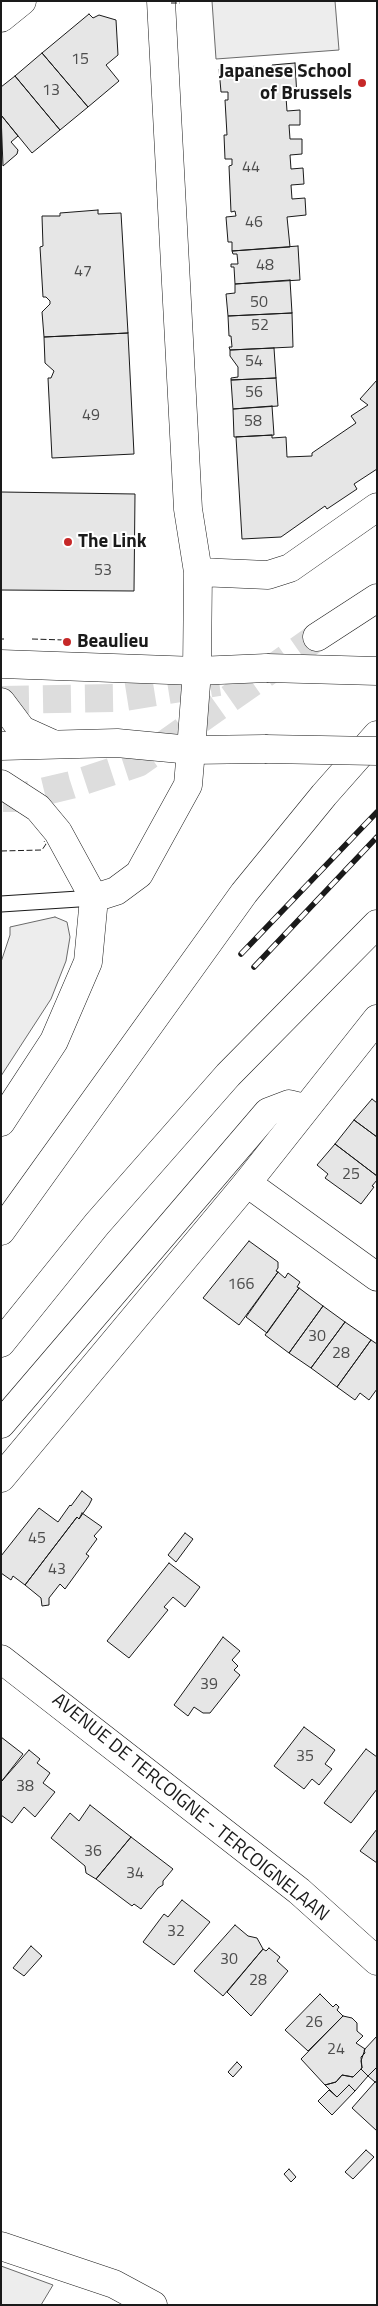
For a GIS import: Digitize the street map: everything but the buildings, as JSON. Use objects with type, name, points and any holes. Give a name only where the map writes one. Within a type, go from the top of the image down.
[{"type":"main road","points":[[1,18],[22,1]]},
{"type":"main road","points":[[94,898],[116,891],[139,874],[188,785],[197,670],[198,572],[188,509],[161,1]]},
{"type":"main road","points":[[198,572],[268,575],[290,568],[377,507]]},
{"type":"main road","points":[[318,637],[377,598]]},
{"type":"main road","points":[[1,664],[197,670],[267,668],[377,671]]},
{"type":"main road","points":[[1,702],[22,730],[53,744]]},
{"type":"main road","points":[[1,1232],[244,893],[324,795],[377,734]]},
{"type":"main road","points":[[1,746],[117,743],[191,750],[377,751]]},
{"type":"main road","points":[[1,784],[38,808],[48,820],[71,852],[94,898],[88,962],[54,1041],[1,1122]]},
{"type":"main road","points":[[1,1343],[97,1224],[228,1074],[377,924]]},
{"type":"main road","points":[[1,1478],[247,1183],[377,1019]]},
{"type":"main road","points":[[1,1424],[268,1112],[289,1104],[305,1108]]},
{"type":"main road","points":[[247,1183],[377,1277]]},
{"type":"main road","name":"AVENUE DE TERCOIGNE - TERCOIGNELAAN","points":[[1,1659],[299,1890],[377,1961]]},
{"type":"main road","points":[[1,2246],[114,2284],[153,2305]]},
{"type":"lane","points":[[1,904],[94,898]]},
{"type":"shaded area","points":[[212,1],[335,1],[339,50],[216,59]]},
{"type":"shaded area","points":[[55,917],[67,922],[70,937],[66,961],[51,999],[1,1076],[1,962],[10,935],[10,927]]},
{"type":"shaded area","points":[[1,2266],[53,2285],[41,2305],[1,2305]]},
{"type":"tunnel","points":[[3,798],[17,798],[71,785],[138,763],[317,637]]},
{"type":"tunnel","points":[[1,700],[118,698],[219,682]]},
{"type":"railway","points":[[241,954],[377,812]]},
{"type":"railway","points":[[254,967],[377,837]]},
{"type":"fence","points":[[171,3],[180,3]]},
{"type":"fence","points":[[32,639],[64,640]]},
{"type":"fence","points":[[1,851],[42,850],[46,844],[44,841]]},
{"type":"place","name":"Japanese School of Brussels","points":[[362,83]]},
{"type":"place","name":"The Link","points":[[68,542]]},
{"type":"place","name":"Beaulieu","points":[[67,642]]}]
